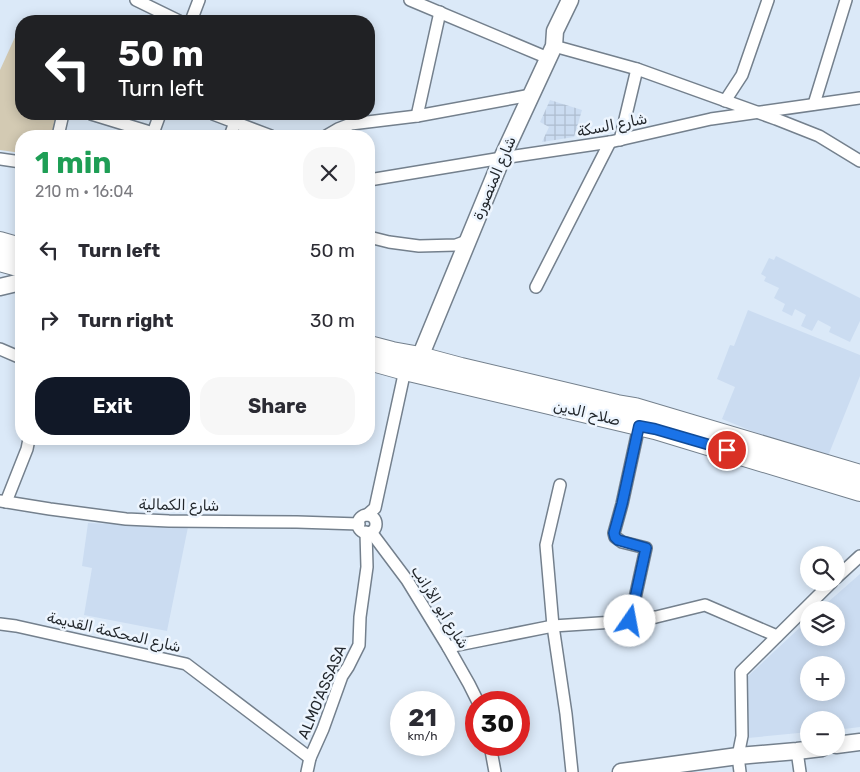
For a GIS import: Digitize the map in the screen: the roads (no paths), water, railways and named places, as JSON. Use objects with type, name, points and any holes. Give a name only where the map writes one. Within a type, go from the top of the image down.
[{"type":"highway","points":[[0,242],[15,246]]},
{"type":"highway","points":[[0,261],[15,265]]},
{"type":"highway","name":"صلاح الدين","points":[[375,348],[411,361],[655,429],[860,491]]},
{"type":"highway","name":"صلاح الدين","points":[[375,360],[411,361],[635,408],[860,475]]},
{"type":"main road","points":[[411,361],[498,159],[550,48],[570,0]]},
{"type":"main road","points":[[0,288],[15,284]]},
{"type":"main road","points":[[845,744],[860,742]]},
{"type":"main road","points":[[622,772],[739,764],[800,751]]},
{"type":"street","points":[[136,0],[167,15]]},
{"type":"street","points":[[194,15],[199,0]]},
{"type":"street","points":[[410,0],[440,12],[550,48],[637,69],[668,79],[776,118],[819,136],[860,161]]},
{"type":"street","points":[[725,101],[742,75],[768,0]]},
{"type":"street","points":[[814,104],[846,0]]},
{"type":"street","points":[[417,116],[440,12]]},
{"type":"street","points":[[536,287],[615,141],[637,69]]},
{"type":"street","points":[[336,130],[351,124],[417,116],[526,96]]},
{"type":"street","name":"شارع السكة","points":[[375,179],[615,141],[711,119],[860,98]]},
{"type":"street","points":[[111,120],[139,130]]},
{"type":"street","points":[[230,120],[256,130]]},
{"type":"street","points":[[232,130],[235,122]]},
{"type":"street","points":[[0,159],[15,161]]},
{"type":"street","points":[[375,238],[419,246],[462,243]]},
{"type":"street","points":[[0,349],[15,355]]},
{"type":"street","points":[[366,526],[375,508],[411,361]]},
{"type":"street","points":[[630,621],[646,548],[618,540],[614,533],[639,426]]},
{"type":"street","points":[[3,501],[28,445]]},
{"type":"street","points":[[560,485],[546,545],[553,626],[566,714],[572,772]]},
{"type":"street","name":"شارع الكمالية","points":[[3,501],[50,510],[126,519],[288,522],[366,526]]},
{"type":"street","name":"شارع أبو الأرانب","points":[[366,526],[407,580],[472,691]]},
{"type":"street","name":"ALMO'ASSASA","points":[[307,772],[310,758],[323,729],[342,676],[359,645],[360,617],[367,568],[366,526]]},
{"type":"street","points":[[845,570],[860,556]]},
{"type":"street","points":[[739,764],[742,736],[741,672],[823,591]]},
{"type":"street","points":[[448,647],[553,626],[630,621],[656,617],[705,605],[777,636]]},
{"type":"street","name":"شارع المحكمة القديمة","points":[[0,624],[186,664],[310,758]]},
{"type":"street","points":[[797,751],[800,772]]},
{"type":"street","points":[[492,756],[495,772]]}]
